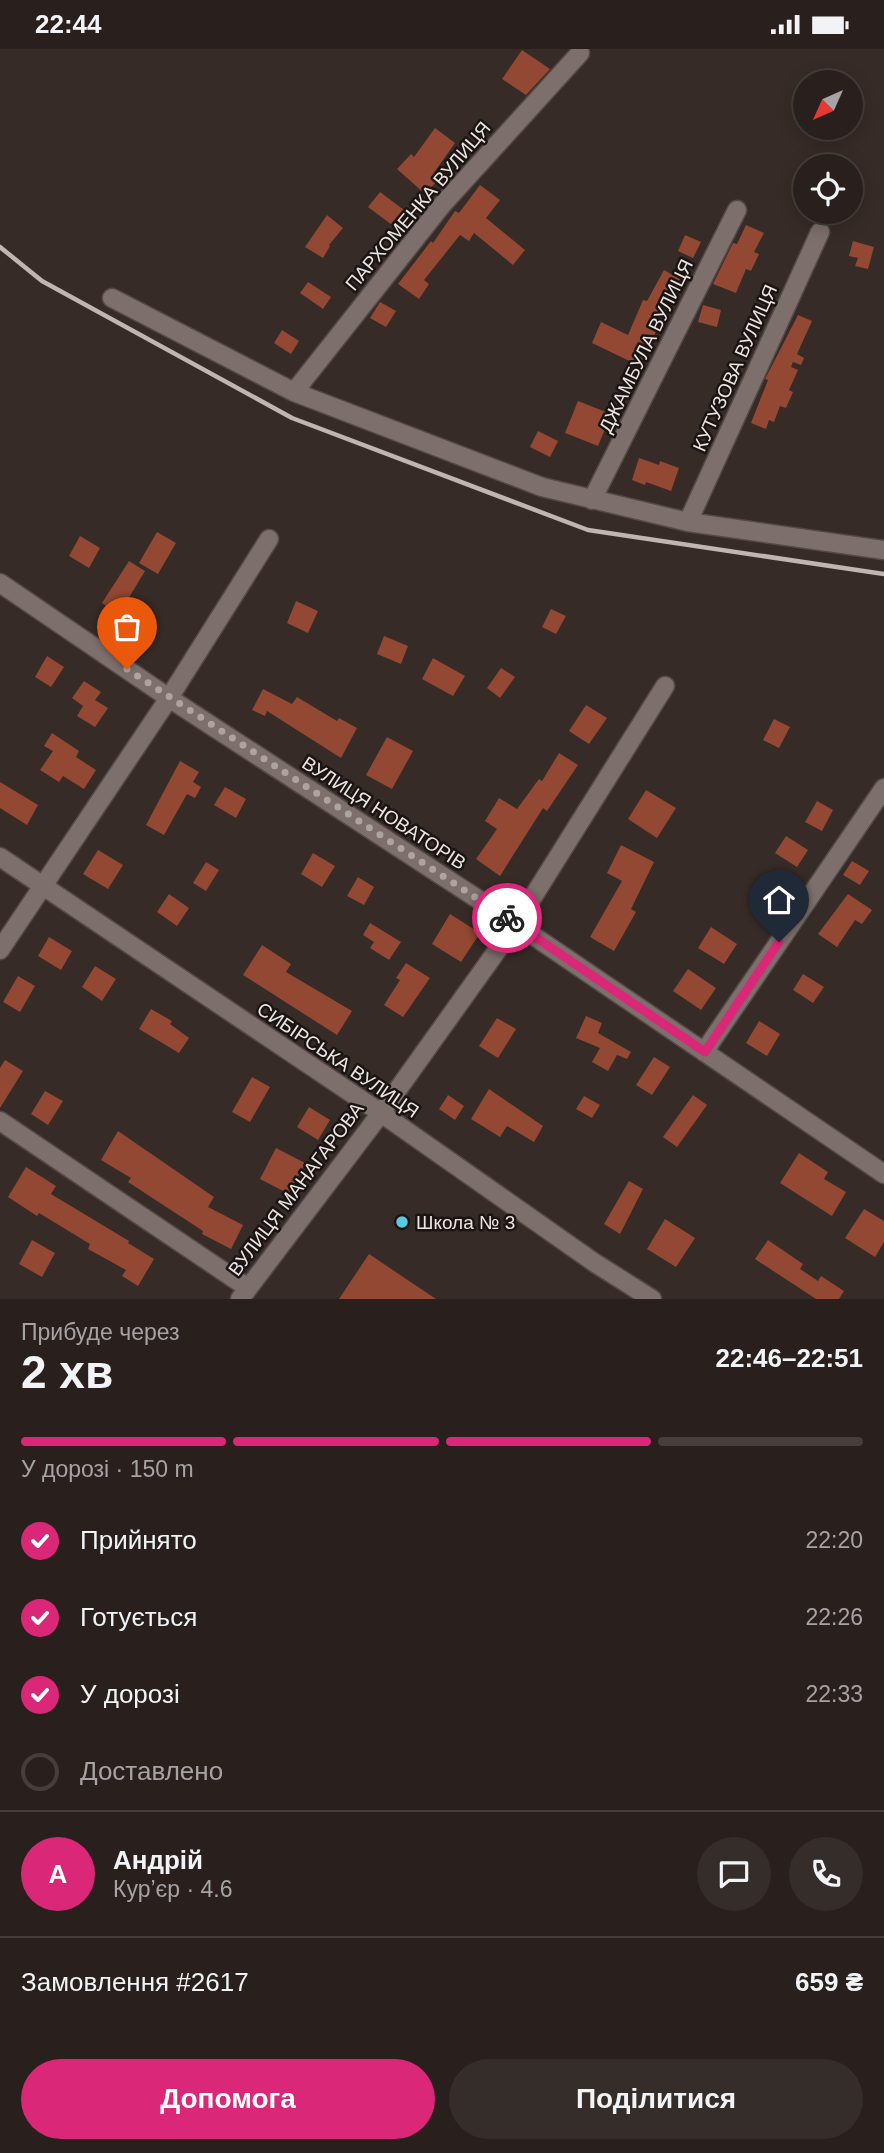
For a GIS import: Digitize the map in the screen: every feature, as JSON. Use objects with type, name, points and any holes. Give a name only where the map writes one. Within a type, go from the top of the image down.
[{"type":"street","name":"ПАРХОМЕНКА ВУЛИЦЯ","points":[[294,392],[442,205],[580,53]]},
{"type":"street","name":"ДЖАМБУЛА ВУЛИЦЯ","points":[[592,500],[737,210]]},
{"type":"street","name":"КУТУЗОВА ВУЛИЦЯ","points":[[688,522],[820,232]]},
{"type":"street","points":[[112,298],[294,392],[542,487],[688,522],[884,550]]},
{"type":"street","points":[[0,950],[169,698],[269,539]]},
{"type":"street","name":"ВУЛИЦЯ НОВАТОРІВ","points":[[0,583],[169,698],[516,924],[884,1174]]},
{"type":"street","name":"ВУЛИЦЯ МАНАГАРОВА","points":[[244,1293],[381,1113],[516,924],[665,686]]},
{"type":"street","points":[[705,1052],[884,788]]},
{"type":"street","name":"СИБІРСЬКА ВУЛИЦЯ","points":[[0,857],[381,1113],[595,1263],[652,1299]]},
{"type":"street","points":[[0,1121],[244,1293]]},
{"type":"building","points":[[522,50],[550,69],[526,95],[502,79]]},
{"type":"building","points":[[435,128],[455,143],[433,174],[439,179],[425,194],[397,169],[411,154],[414,157]]},
{"type":"building","points":[[480,185],[500,200],[486,218],[525,250],[513,265],[474,233],[469,241],[460,235],[424,280],[429,284],[419,299],[398,284],[431,241],[433,243],[455,211],[459,213]]},
{"type":"building","points":[[380,192],[404,210],[392,225],[368,207]]},
{"type":"building","points":[[327,215],[343,228],[329,245],[323,258],[305,247]]},
{"type":"building","points":[[746,225],[764,233],[754,252],[759,254],[751,271],[746,269],[736,293],[713,284],[733,243],[737,244]]},
{"type":"building","points":[[685,235],[701,242],[693,258],[678,251]]},
{"type":"building","points":[[853,241],[874,247],[868,269],[855,266],[858,258],[849,256]]},
{"type":"building","points":[[664,270],[680,279],[663,309],[666,310],[640,366],[592,343],[601,322],[628,335],[643,300],[647,301]]},
{"type":"building","points":[[308,282],[331,297],[323,309],[300,293]]},
{"type":"building","points":[[380,302],[396,311],[386,327],[370,318]]},
{"type":"building","points":[[703,305],[721,310],[717,327],[698,322]]},
{"type":"building","points":[[798,315],[812,321],[797,354],[804,358],[801,365],[793,362],[791,367],[798,370],[789,390],[793,392],[786,408],[780,406],[774,422],[769,420],[766,429],[751,423],[768,380],[765,379]]},
{"type":"building","points":[[282,330],[299,341],[291,354],[274,343]]},
{"type":"building","points":[[578,401],[611,414],[598,446],[565,433]]},
{"type":"building","points":[[538,431],[558,441],[550,457],[530,447]]},
{"type":"building","points":[[639,458],[659,465],[660,461],[679,468],[671,491],[632,480]]},
{"type":"building","points":[[157,532],[176,543],[158,574],[139,563]]},
{"type":"building","points":[[80,536],[100,548],[89,568],[69,556]]},
{"type":"building","points":[[129,561],[145,571],[119,614],[102,603]]},
{"type":"building","points":[[296,601],[318,611],[308,633],[287,623]]},
{"type":"building","points":[[551,609],[566,616],[556,634],[542,627]]},
{"type":"building","points":[[384,636],[408,646],[401,664],[377,654]]},
{"type":"building","points":[[47,656],[64,667],[51,687],[35,677]]},
{"type":"building","points":[[433,658],[465,676],[453,696],[422,679]]},
{"type":"building","points":[[501,668],[515,677],[500,698],[487,688]]},
{"type":"building","points":[[84,681],[101,692],[95,700],[108,708],[95,727],[77,716],[83,706],[72,698]]},
{"type":"building","points":[[263,689],[292,704],[297,697],[337,721],[339,718],[357,728],[341,758],[267,711],[265,716],[252,710]]},
{"type":"building","points":[[586,705],[607,718],[589,744],[569,731]]},
{"type":"building","points":[[774,719],[790,727],[779,748],[763,740]]},
{"type":"building","points":[[52,733],[79,751],[76,757],[96,770],[84,789],[63,776],[59,782],[40,770],[53,751],[44,746]]},
{"type":"building","points":[[387,737],[413,751],[392,789],[366,775]]},
{"type":"building","points":[[559,753],[578,765],[547,811],[543,808],[500,876],[476,859],[497,829],[485,821],[499,798],[517,809],[539,779],[542,781]]},
{"type":"building","points":[[180,761],[199,772],[193,782],[201,787],[195,798],[187,794],[164,835],[146,825]]},
{"type":"building","points":[[0,782],[38,805],[27,825],[0,808]]},
{"type":"building","points":[[225,787],[246,799],[236,818],[214,805]]},
{"type":"building","points":[[646,790],[676,808],[657,838],[628,819]]},
{"type":"building","points":[[817,801],[833,810],[822,831],[805,822]]},
{"type":"building","points":[[786,836],[808,850],[797,867],[775,853]]},
{"type":"building","points":[[621,845],[654,862],[631,909],[636,912],[614,951],[590,937],[622,881],[607,873]]},
{"type":"building","points":[[98,850],[123,865],[108,889],[83,874]]},
{"type":"building","points":[[313,853],[335,866],[322,887],[301,874]]},
{"type":"building","points":[[852,861],[869,871],[860,885],[843,875]]},
{"type":"building","points":[[206,862],[219,870],[206,891],[193,883]]},
{"type":"building","points":[[358,877],[374,887],[364,905],[347,896]]},
{"type":"building","points":[[169,894],[189,908],[177,926],[157,912]]},
{"type":"building","points":[[848,894],[872,910],[862,924],[855,920],[837,947],[818,934]]},
{"type":"building","points":[[450,914],[480,933],[461,962],[432,944]]},
{"type":"building","points":[[370,923],[401,942],[389,960],[370,948],[374,942],[363,935]]},
{"type":"building","points":[[711,927],[737,944],[724,964],[698,948]]},
{"type":"building","points":[[49,937],[72,951],[61,970],[38,956]]},
{"type":"building","points":[[262,945],[291,964],[286,972],[352,1011],[337,1035],[243,975]]},
{"type":"building","points":[[406,963],[430,978],[403,1017],[384,1005],[400,980],[396,978]]},
{"type":"building","points":[[95,966],[116,979],[102,1001],[82,987]]},
{"type":"building","points":[[688,969],[716,988],[701,1010],[673,991]]},
{"type":"building","points":[[803,974],[824,987],[813,1003],[793,990]]},
{"type":"building","points":[[18,976],[35,986],[20,1012],[3,1002]]},
{"type":"building","points":[[151,1009],[172,1021],[170,1024],[189,1038],[179,1053],[139,1029]]},
{"type":"building","points":[[586,1016],[602,1023],[598,1033],[631,1052],[627,1059],[617,1055],[608,1071],[592,1062],[600,1048],[576,1038]]},
{"type":"building","points":[[497,1018],[516,1029],[498,1058],[479,1046]]},
{"type":"building","points":[[759,1021],[780,1034],[767,1056],[746,1043]]},
{"type":"building","points":[[654,1057],[670,1067],[652,1095],[636,1085]]},
{"type":"building","points":[[5,1060],[23,1071],[0,1108],[0,1068]]},
{"type":"building","points":[[252,1077],[270,1087],[250,1122],[232,1112]]},
{"type":"building","points":[[489,1089],[543,1126],[534,1142],[507,1126],[500,1137],[471,1119]]},
{"type":"building","points":[[45,1091],[63,1101],[48,1125],[31,1114]]},
{"type":"building","points":[[448,1095],[464,1106],[455,1120],[439,1109]]},
{"type":"building","points":[[693,1095],[707,1105],[677,1147],[663,1137]]},
{"type":"building","points":[[584,1096],[600,1105],[592,1118],[576,1109]]},
{"type":"building","points":[[309,1107],[330,1120],[318,1140],[297,1127]]},
{"type":"building","points":[[118,1131],[214,1197],[208,1207],[243,1225],[231,1249],[202,1234],[203,1231],[128,1182],[131,1178],[101,1160]]},
{"type":"building","points":[[276,1148],[305,1163],[289,1194],[260,1179]]},
{"type":"building","points":[[799,1153],[828,1172],[824,1179],[846,1192],[832,1216],[780,1183]]},
{"type":"building","points":[[26,1167],[56,1186],[51,1194],[154,1259],[138,1286],[122,1276],[126,1270],[88,1249],[90,1244],[8,1197]]},
{"type":"building","points":[[629,1181],[643,1189],[620,1234],[604,1224]]},
{"type":"building","points":[[864,1209],[884,1221],[884,1242],[875,1257],[845,1238]]},
{"type":"building","points":[[665,1219],[695,1238],[676,1267],[647,1249]]},
{"type":"building","points":[[32,1240],[55,1253],[42,1277],[19,1264]]},
{"type":"building","points":[[768,1240],[803,1264],[800,1269],[818,1281],[821,1276],[844,1291],[839,1299],[816,1299],[755,1259]]},
{"type":"building","points":[[369,1254],[436,1299],[339,1299]]},
{"type":"railway","points":[[0,247],[42,281],[292,418],[588,530],[884,574]]},
{"type":"way so far","points":[[127,669],[507,918]]},
{"type":"place","name":"Школа № 3","points":[[402,1222]]},
{"type":"route","points":[[507,918],[705,1052],[779,942]]}]
